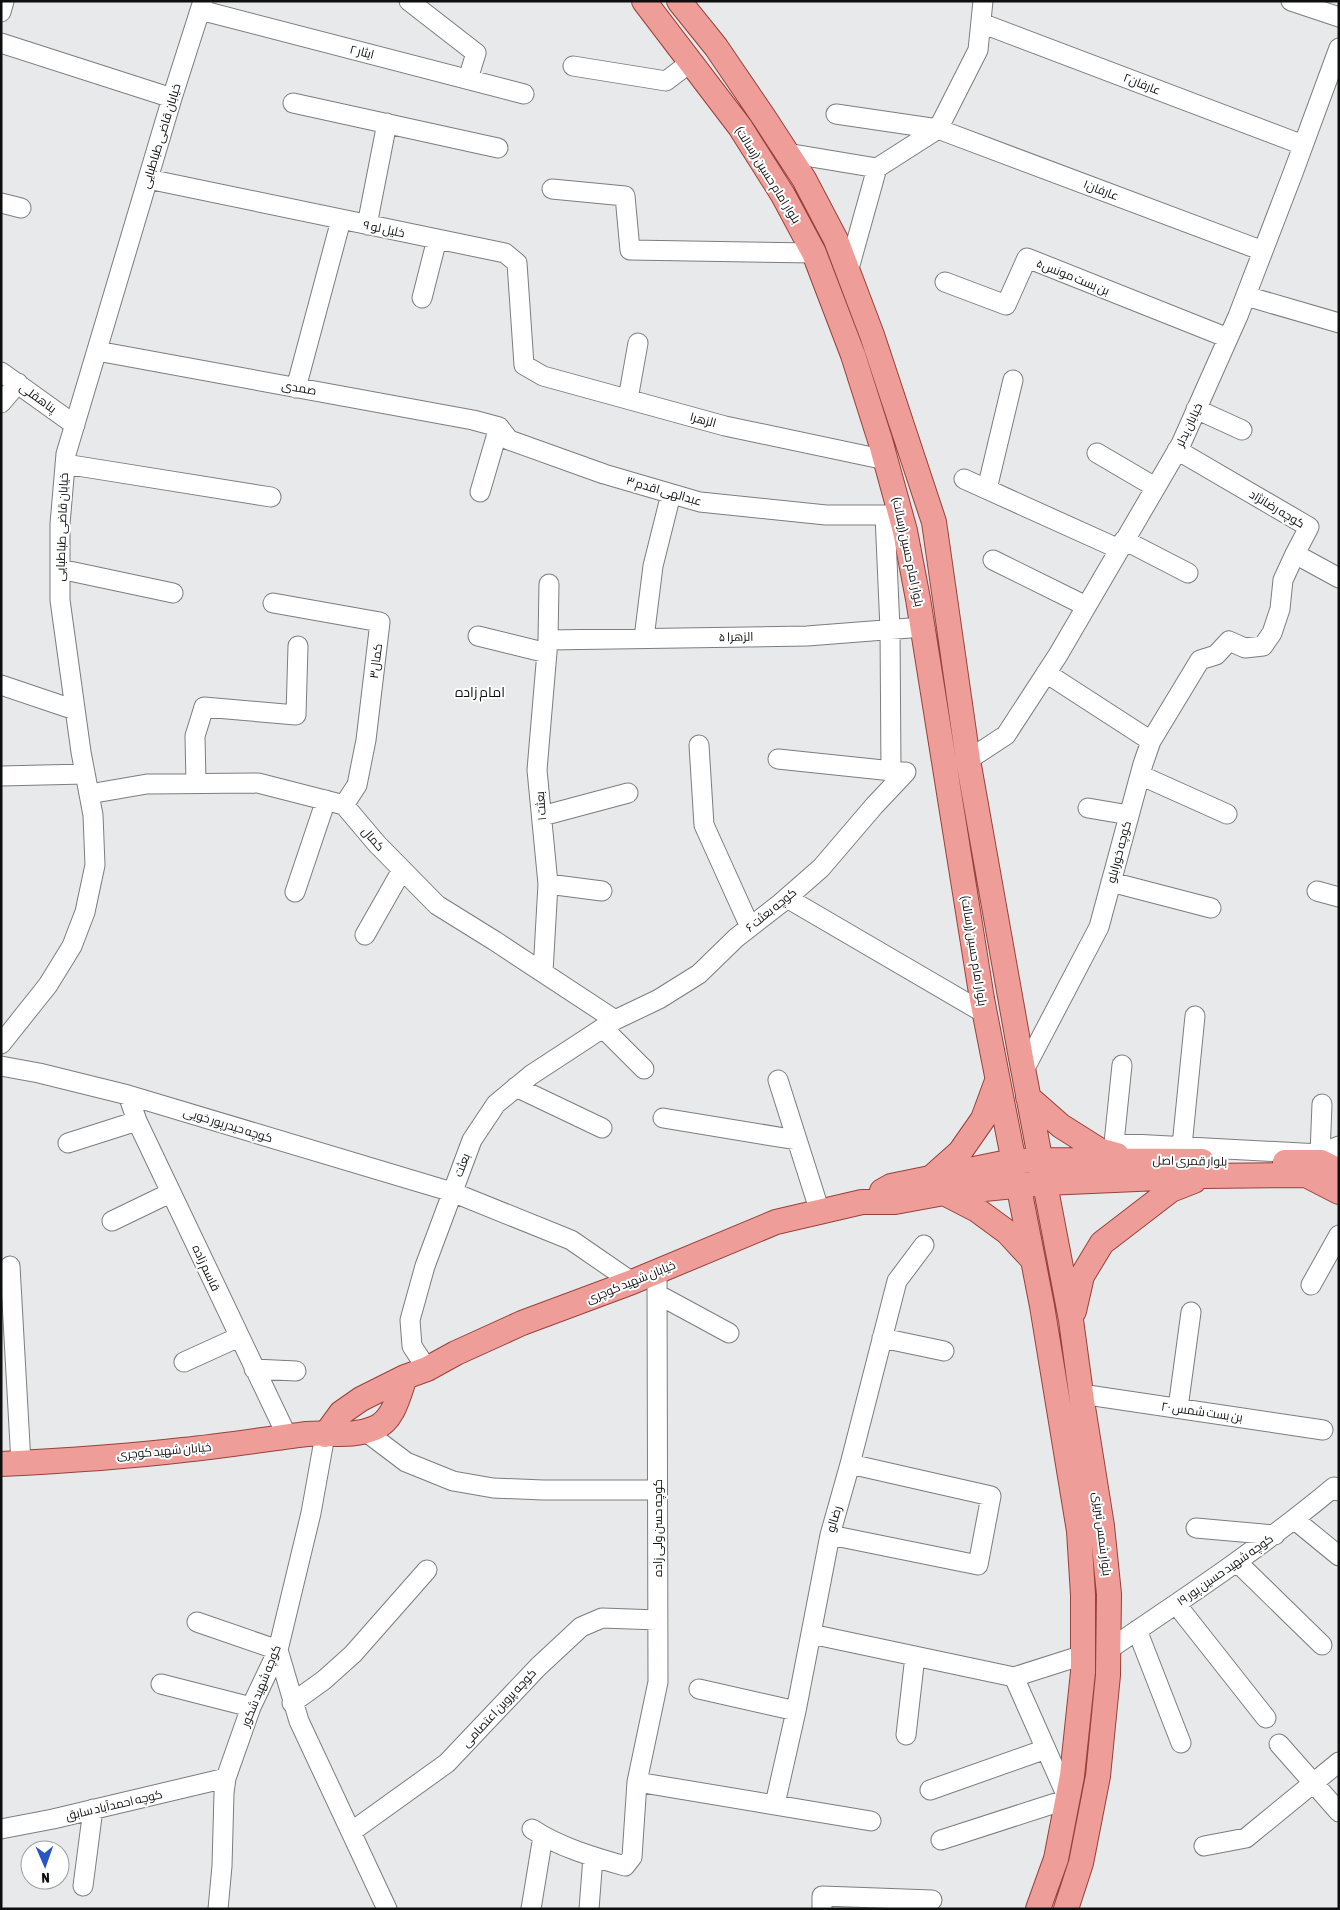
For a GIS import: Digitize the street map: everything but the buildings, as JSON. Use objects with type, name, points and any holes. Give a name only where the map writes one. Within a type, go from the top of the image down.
[{"type":"main road","name":"بلوار امام حسین (رسالت)","points":[[644,1],[740,127],[783,195],[814,253],[853,355],[886,460],[893,515],[923,627],[984,1013],[1013,1161]]},
{"type":"main road","name":"بلوار امام حسین (رسالت)","points":[[680,1],[716,47],[804,179],[836,240],[872,335],[934,522],[968,760],[1040,1160]]},
{"type":"main road","points":[[997,1081],[983,1119],[937,1186],[977,1210],[1007,1232],[1032,1259]]},
{"type":"main road","points":[[1028,1097],[1062,1126],[1098,1150],[1141,1160]]},
{"type":"main road","name":"خیابان شهید کوچری","points":[[325,1435],[342,1413],[361,1399],[405,1377],[427,1369],[456,1353],[522,1323],[632,1282],[657,1283],[776,1222],[862,1202],[896,1202],[937,1186],[1013,1161],[1040,1160]]},
{"type":"main road","name":"بلوار شمس تبریزی","points":[[1040,1160],[1046,1183],[1071,1320],[1102,1526],[1109,1594],[1108,1675],[1098,1776],[1081,1863],[1066,1909]]},
{"type":"main road","name":"بلوار قمری اصل","points":[[1040,1160],[1334,1162]]},
{"type":"main road","name":"بلوار شمس تبریزی","points":[[1013,1161],[1059,1404],[1079,1532],[1083,1595],[1083,1655],[1073,1767],[1056,1859],[1038,1909]]},
{"type":"main road","name":"بلوار قمری اصل","points":[[1046,1183],[1205,1176],[1306,1175],[1339,1192]]},
{"type":"main road","points":[[1071,1320],[1082,1276],[1102,1243],[1171,1190],[1205,1176]]},
{"type":"main road","name":"خیابان شهید کوچری","points":[[937,1186],[1018,1186],[1046,1183]]},
{"type":"main road","name":"خیابان شهید کوچری","points":[[11,1463],[180,1451],[309,1434],[344,1435],[366,1431],[376,1427],[386,1419],[396,1404],[405,1377]]},
{"type":"street","points":[[1,12],[4,1]]},
{"type":"street","points":[[409,1],[476,53],[468,79]]},
{"type":"street","points":[[848,272],[877,168],[938,129],[978,50],[983,1]]},
{"type":"street","points":[[1291,1],[1339,17]]},
{"type":"street","name":"ایثار ۲","points":[[202,6],[524,94]]},
{"type":"street","name":"خیابان قاضی طباطبایی","points":[[1,1044],[48,985],[72,946],[85,912],[95,865],[93,815],[75,710],[60,600],[60,524],[66,454],[172,98],[202,6]]},
{"type":"street","name":"عارفان۲","points":[[981,23],[1304,145]]},
{"type":"street","points":[[1,44],[172,98]]},
{"type":"street","name":"خیابان یدلر","points":[[968,760],[1006,735],[1046,673],[1177,450],[1246,296],[1304,145],[1330,97],[1339,48]]},
{"type":"street","points":[[573,66],[666,80],[691,62]]},
{"type":"street","points":[[293,103],[498,148]]},
{"type":"street","name":"عارفان۱","points":[[836,114],[938,129],[1263,251]]},
{"type":"street","points":[[367,225],[386,123]]},
{"type":"street","points":[[787,153],[877,168]]},
{"type":"street","name":"خلیل لو ۹","points":[[148,179],[505,253],[517,263],[524,365]]},
{"type":"street","points":[[552,189],[625,196],[630,250],[814,253]]},
{"type":"street","points":[[1,203],[21,208]]},
{"type":"street","points":[[296,388],[341,220]]},
{"type":"street","points":[[422,298],[437,240]]},
{"type":"street","name":"بن بست مونس۵","points":[[945,282],[1006,305],[1027,258],[1228,338]]},
{"type":"street","points":[[1246,296],[1339,323]]},
{"type":"street","points":[[628,399],[638,343]]},
{"type":"street","name":"صمدی","points":[[97,351],[473,420],[499,427]]},
{"type":"street","name":"الزهرا","points":[[524,365],[543,376],[724,426],[886,460]]},
{"type":"street","name":"پناهقلی","points":[[1,372],[75,424]]},
{"type":"street","points":[[987,489],[1013,380]]},
{"type":"street","points":[[1,403],[18,383]]},
{"type":"street","points":[[1196,409],[1242,430]]},
{"type":"street","points":[[480,492],[499,427]]},
{"type":"street","name":"عبدالهی اقدم ۳","points":[[499,427],[510,440],[604,474],[700,502],[826,515],[893,515]]},
{"type":"street","name":"کوچه رضانژاد","points":[[1177,450],[1309,527],[1295,554]]},
{"type":"street","points":[[1097,454],[1155,487]]},
{"type":"street","points":[[65,464],[271,497]]},
{"type":"street","points":[[964,479],[1188,573]]},
{"type":"street","points":[[644,638],[653,566],[671,494]]},
{"type":"street","points":[[778,759],[899,771],[890,629],[893,515]]},
{"type":"street","points":[[1295,554],[1339,578]]},
{"type":"street","name":"کوچه خورابلو","points":[[1023,1072],[1099,928],[1151,741],[1200,660],[1216,655],[1229,640],[1245,648],[1264,646],[1272,633],[1280,608],[1283,580],[1295,554]]},
{"type":"street","points":[[993,560],[1086,606]]},
{"type":"street","points":[[60,568],[173,593]]},
{"type":"street","name":"بعثت ۱","points":[[543,972],[548,884],[537,770],[548,646],[549,584]]},
{"type":"street","name":"کمال۳","points":[[272,603],[380,622],[366,740],[357,785],[344,805]]},
{"type":"street","name":"الزهرا ۵","points":[[478,636],[548,646],[644,638],[807,636],[923,627]]},
{"type":"street","points":[[196,783],[195,736],[204,707],[296,715],[298,646]]},
{"type":"street","points":[[1046,673],[1151,741]]},
{"type":"street","points":[[1,685],[75,710]]},
{"type":"street","points":[[699,745],[704,825],[750,927]]},
{"type":"street","name":"کوچه بعثت ۶","points":[[609,1024],[659,999],[699,974],[736,938],[787,898],[821,868],[874,806],[899,771]]},
{"type":"street","points":[[1,776],[86,774]]},
{"type":"street","points":[[1140,775],[1228,814]]},
{"type":"street","points":[[89,794],[147,784],[258,783],[344,805]]},
{"type":"street","points":[[542,816],[628,794]]},
{"type":"street","points":[[296,892],[326,800]]},
{"type":"street","name":"کمال","points":[[344,805],[376,844],[438,905],[543,972],[609,1024],[644,1069]]},
{"type":"street","points":[[1088,808],[1129,815]]},
{"type":"street","points":[[365,935],[402,870]]},
{"type":"street","points":[[1111,882],[1211,908]]},
{"type":"street","points":[[548,884],[602,891]]},
{"type":"street","points":[[1317,891],[1339,897]]},
{"type":"street","points":[[787,898],[984,1013]]},
{"type":"street","points":[[1182,1146],[1195,1016]]},
{"type":"street","name":"بعثت","points":[[427,1369],[412,1346],[410,1320],[425,1266],[472,1140],[496,1104],[530,1075],[609,1024]]},
{"type":"street","points":[[1122,1065],[1114,1142],[1182,1146],[1334,1162],[1322,1104]]},
{"type":"street","name":"کوچه حیدرپور خویی","points":[[1,1066],[39,1072],[128,1096],[452,1192],[572,1240],[632,1282]]},
{"type":"street","points":[[778,1080],[820,1212]]},
{"type":"street","points":[[516,1087],[602,1128]]},
{"type":"street","name":"قاسم زاده","points":[[128,1096],[136,1121],[288,1438]]},
{"type":"street","points":[[663,1118],[797,1140]]},
{"type":"street","points":[[68,1143],[136,1121]]},
{"type":"street","points":[[112,1221],[170,1193]]},
{"type":"street","points":[[1311,1285],[1339,1235]]},
{"type":"street","name":"رضالو","points":[[775,1804],[796,1711],[830,1534],[882,1338],[897,1282],[924,1245]]},
{"type":"street","points":[[10,1266],[11,1463]]},
{"type":"street","points":[[657,1283],[729,1333]]},
{"type":"street","name":"کوچه حسن ولی زاده","points":[[593,1856],[624,1866],[632,1857],[637,1782],[658,1682],[657,1283]]},
{"type":"street","points":[[1178,1408],[1191,1312]]},
{"type":"street","points":[[184,1362],[239,1337]]},
{"type":"street","points":[[882,1338],[944,1352]]},
{"type":"street","points":[[254,1368],[296,1371]]},
{"type":"street","name":"بن بست شمس ۲۰","points":[[1081,1394],[1323,1430]]},
{"type":"street","points":[[366,1431],[406,1462],[453,1481],[493,1488],[658,1490]]},
{"type":"street","name":"کوچه شهید شکور","points":[[218,1909],[226,1778],[251,1707],[278,1650],[311,1513],[325,1435]]},
{"type":"street","points":[[830,1534],[978,1565],[991,1496],[850,1464]]},
{"type":"street","name":"کوچه شهید حسین پور ۱۹","points":[[1108,1650],[1238,1563],[1295,1520],[1334,1487],[1339,1491]]},
{"type":"street","points":[[1295,1520],[1339,1556]]},
{"type":"street","points":[[1196,1528],[1274,1535]]},
{"type":"street","points":[[1238,1563],[1322,1645]]},
{"type":"street","points":[[292,1703],[324,1680],[353,1654],[427,1570]]},
{"type":"street","points":[[1176,1604],[1266,1718]]},
{"type":"street","name":"کوچه پروین اعتصامی","points":[[351,1832],[447,1763],[538,1667],[581,1627],[602,1618],[658,1620]]},
{"type":"street","points":[[197,1622],[278,1650],[292,1703],[387,1909]]},
{"type":"street","points":[[1137,1630],[1181,1744]]},
{"type":"street","points":[[810,1634],[1014,1678],[1083,1655]]},
{"type":"street","points":[[906,1735],[915,1656]]},
{"type":"street","points":[[941,1840],[1068,1799],[1014,1678]]},
{"type":"street","points":[[161,1684],[251,1707]]},
{"type":"street","points":[[699,1689],[796,1711]]},
{"type":"street","points":[[1279,1744],[1339,1812]]},
{"type":"street","points":[[930,1790],[1046,1749]]},
{"type":"street","points":[[1204,1846],[1246,1838],[1339,1762]]},
{"type":"street","name":"کوچه احمدآباد سابق","points":[[1,1829],[226,1778]]},
{"type":"street","points":[[637,1782],[871,1821]]},
{"type":"street","points":[[83,1886],[93,1809]]},
{"type":"street","points":[[531,1909],[537,1832],[593,1856],[588,1909]]},
{"type":"street","points":[[822,1909],[822,1896],[932,1900]]},
{"type":"district","name":"امام زاده","points":[[480,692]]}]
